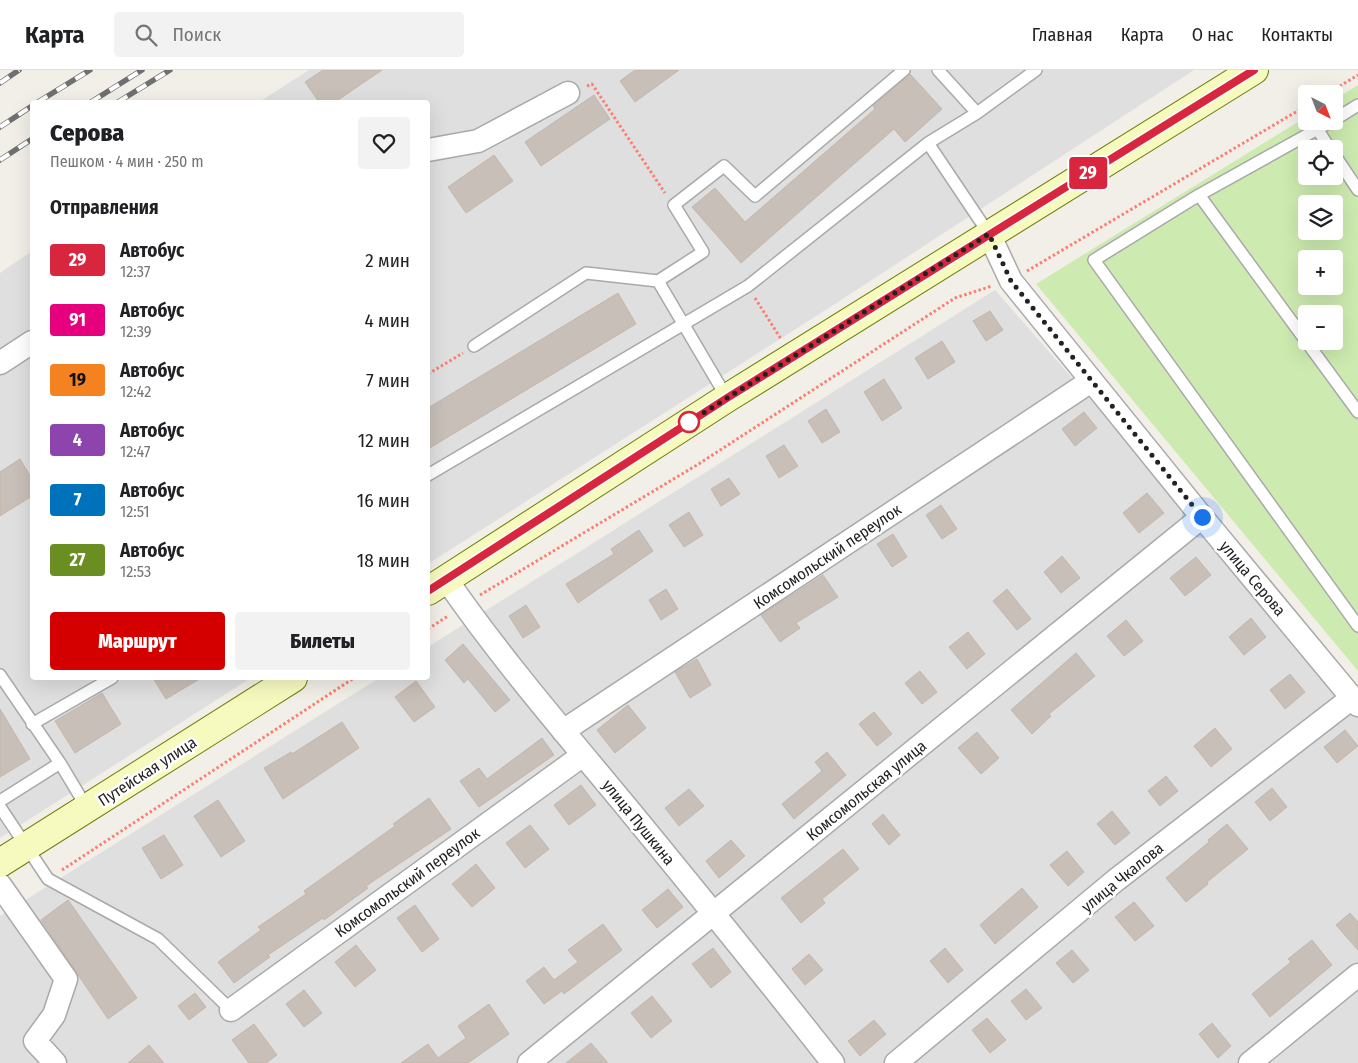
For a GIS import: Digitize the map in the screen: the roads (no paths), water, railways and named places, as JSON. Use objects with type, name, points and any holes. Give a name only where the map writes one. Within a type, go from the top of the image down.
[{"type":"main road","points":[[437,585],[727,398],[1254,70]]},
{"type":"main road","name":"Путейская улица","points":[[0,863],[290,680]]},
{"type":"street","points":[[430,150],[478,141],[568,93]]},
{"type":"street","name":"улица Серова","points":[[989,234],[1011,281],[1202,517],[1355,701]]},
{"type":"street","points":[[0,363],[30,343]]},
{"type":"street","name":"Комсомольский переулок","points":[[563,731],[1091,381]]},
{"type":"street","name":"Комсомольская улица","points":[[533,1062],[1202,517]]},
{"type":"street","name":"улица Пушкина","points":[[437,585],[464,605],[563,731],[714,913],[834,1063]]},
{"type":"street","name":"улица Чкалова","points":[[896,1063],[1116,880],[1355,701]]},
{"type":"street","name":"Комсомольский переулок","points":[[231,1010],[583,755]]},
{"type":"street","points":[[0,885],[66,979],[54,1014],[35,1041],[55,1063]]},
{"type":"street","points":[[1250,1063],[1358,975]]},
{"type":"lane","points":[[474,346],[586,273],[658,281],[703,252],[674,205],[724,166],[754,196],[904,70]]},
{"type":"lane","points":[[938,70],[977,113]]},
{"type":"lane","points":[[430,475],[748,286],[928,143],[977,113],[1036,70]]},
{"type":"lane","points":[[1343,115],[1358,105]]},
{"type":"lane","points":[[1324,140],[1318,130],[1199,195],[1094,260],[1358,626]]},
{"type":"lane","points":[[928,143],[989,234]]},
{"type":"lane","points":[[1343,168],[1358,190]]},
{"type":"lane","points":[[1199,195],[1358,412]]},
{"type":"lane","points":[[658,281],[727,398]]},
{"type":"lane","points":[[0,675],[60,763],[88,809]]},
{"type":"lane","points":[[32,724],[109,680]]},
{"type":"lane","points":[[0,801],[60,763]]},
{"type":"lane","points":[[0,807],[48,879],[158,939],[231,1010]]},
{"type":"railway","points":[[0,83],[19,70]]},
{"type":"railway","points":[[41,100],[90,70]]},
{"type":"railway","points":[[94,100],[142,70]]},
{"type":"railway","points":[[121,100],[170,70]]},
{"type":"railway","points":[[0,127],[30,107]]},
{"type":"railway","points":[[0,160],[30,140]]}]
